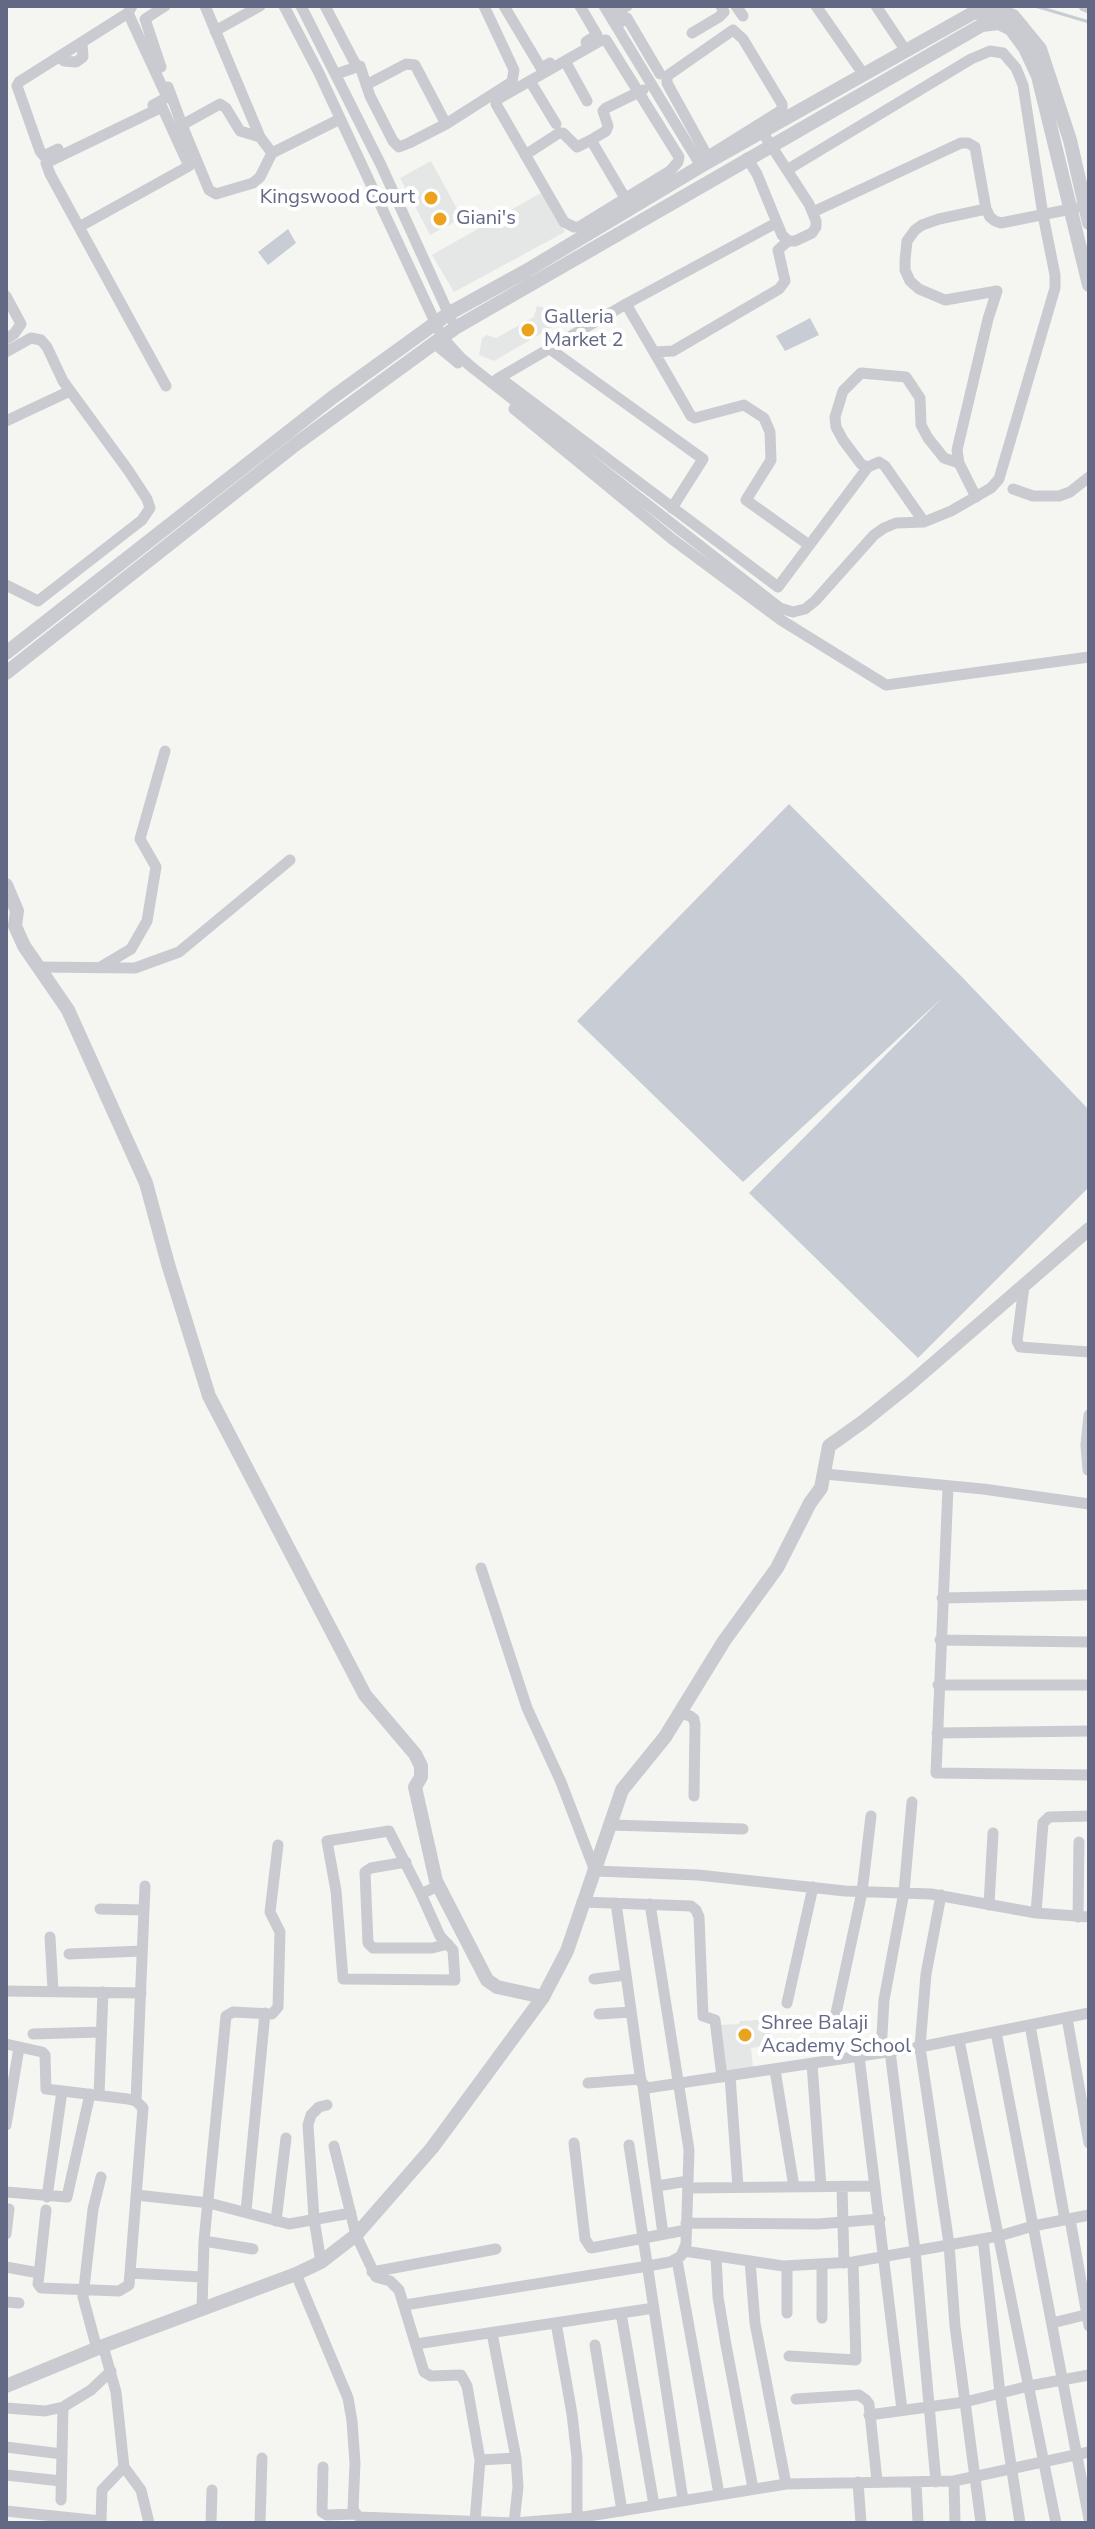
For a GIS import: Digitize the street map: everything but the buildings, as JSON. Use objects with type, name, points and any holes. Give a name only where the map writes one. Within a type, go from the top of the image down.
[{"type":"street","points":[[165,6],[149,15],[145,23],[209,190],[216,194],[253,183],[260,177],[272,153],[340,119]]},
{"type":"street","points":[[205,6],[260,137],[272,153]]},
{"type":"street","points":[[215,31],[260,6]]},
{"type":"street","points":[[284,6],[443,329],[461,358],[496,380],[778,587],[868,467],[879,462],[924,522]]},
{"type":"street","points":[[301,6],[381,165],[443,329],[672,539],[781,620],[886,685],[1089,657]]},
{"type":"street","points":[[325,6],[357,67],[360,66],[385,129],[399,147],[446,124],[506,87],[515,77],[484,6]]},
{"type":"street","points":[[504,6],[541,68],[597,35],[580,6]]},
{"type":"street","points":[[692,33],[719,17],[724,12],[721,6]]},
{"type":"street","points":[[816,6],[864,75]]},
{"type":"street","points":[[876,6],[906,51]]},
{"type":"street","points":[[130,10],[165,89],[164,99],[43,155],[17,86],[130,10]]},
{"type":"street","points":[[660,74],[625,11],[610,16],[701,166]]},
{"type":"street","points":[[6,653],[363,374],[747,158],[763,135],[778,114],[782,110],[782,104],[743,39],[733,30],[667,76],[667,83],[705,152],[710,155],[763,135],[973,13],[991,13],[1011,29],[1025,48],[1038,76],[1078,207],[1089,285]]},
{"type":"street","points":[[6,673],[443,329],[628,203],[678,162],[679,157],[606,40],[498,99],[496,104],[568,226],[579,227],[628,203],[763,135],[991,13]]},
{"type":"street","points":[[496,380],[780,608],[793,612],[805,609],[884,528],[896,523],[924,522],[951,511],[991,488],[1002,470],[1055,288],[1023,85],[1009,60],[996,51],[971,59],[787,170]]},
{"type":"street","points":[[565,61],[587,101]]},
{"type":"street","points":[[366,85],[411,63],[415,65],[446,124]]},
{"type":"street","points":[[336,74],[357,67]]},
{"type":"street","points":[[530,81],[556,124]]},
{"type":"street","points":[[525,155],[559,133],[563,133],[577,147],[591,140],[606,131],[608,126],[603,111],[649,81]]},
{"type":"street","points":[[661,100],[673,92]]},
{"type":"street","points":[[182,125],[220,104],[226,108],[240,131],[260,137]]},
{"type":"street","points":[[79,227],[189,166],[162,107],[46,163],[79,227],[166,386]]},
{"type":"street","points":[[654,352],[673,351],[779,289],[785,281],[778,250],[788,241],[812,233],[816,227],[813,212],[763,135]]},
{"type":"street","points":[[591,140],[628,203]]},
{"type":"street","points":[[813,212],[961,143],[975,147],[990,217],[1001,223],[1078,207]]},
{"type":"street","points":[[747,158],[757,174],[776,223],[788,241]]},
{"type":"street","points":[[366,174],[381,165]]},
{"type":"street","points":[[1078,207],[1089,223]]},
{"type":"street","points":[[976,497],[959,463],[958,439],[997,291],[945,300],[919,289],[910,281],[905,260],[907,241],[922,225],[986,209]]},
{"type":"street","points":[[496,380],[626,304],[776,223]]},
{"type":"street","points":[[6,296],[21,324],[6,339]]},
{"type":"street","points":[[626,304],[691,416],[695,418],[744,405],[764,418],[770,432],[771,460],[746,500],[809,545]]},
{"type":"street","points":[[6,352],[31,338],[41,340],[70,391],[128,470],[150,508],[142,520],[38,601],[6,585]]},
{"type":"street","points":[[550,349],[703,459],[672,508]]},
{"type":"street","points":[[868,467],[851,452],[836,427],[835,417],[843,391],[855,377],[868,372],[906,377],[920,398],[921,425],[928,438],[944,458],[959,463]]},
{"type":"street","points":[[6,421],[70,391]]},
{"type":"street","points":[[1013,489],[1033,496],[1059,496],[1070,492],[1089,477]]},
{"type":"street","points":[[143,544],[153,558]]},
{"type":"street","points":[[106,548],[119,564]]},
{"type":"street","points":[[99,968],[131,949],[147,921],[156,867],[140,839],[165,751]]},
{"type":"street","points":[[38,967],[135,968],[179,952],[290,860]]},
{"type":"street","points":[[6,885],[17,911],[10,925],[68,1010],[146,1183],[209,1396],[365,1695],[415,1754],[421,1766],[421,1777],[415,1787],[438,1886],[487,1980],[497,1987],[543,1997]]},
{"type":"street","points":[[6,2386],[296,2274],[321,2262],[356,2235],[432,2148],[543,1997],[567,1951],[622,1790],[665,1737],[724,1641],[777,1568],[810,1503],[821,1488],[829,1446],[900,1393],[1089,1229]]},
{"type":"street","points":[[1024,1286],[1017,1341],[1020,1347],[1089,1352]]},
{"type":"street","points":[[1088,1470],[1086,1445],[1089,1415]]},
{"type":"street","points":[[825,1474],[1044,1496],[1089,1504]]},
{"type":"street","points":[[948,1487],[936,1773],[1089,1775]]},
{"type":"street","points":[[481,1568],[527,1708],[561,1782],[595,1871]]},
{"type":"street","points":[[942,1598],[1089,1595]]},
{"type":"street","points":[[940,1640],[1089,1642]]},
{"type":"street","points":[[938,1685],[1089,1685]]},
{"type":"street","points":[[680,1713],[694,1719],[694,1796]]},
{"type":"street","points":[[937,1733],[1089,1731]]},
{"type":"street","points":[[912,1802],[904,1892],[884,2000],[886,2052],[915,2250],[936,2482]]},
{"type":"street","points":[[835,2018],[862,1892],[871,1816]]},
{"type":"street","points":[[1036,1913],[1043,1823],[1049,1817],[1089,1816]]},
{"type":"street","points":[[610,1825],[743,1829]]},
{"type":"street","points":[[389,1831],[406,1862],[440,1936],[453,1950],[455,1980],[343,1979],[336,1891],[327,1841],[389,1831]]},
{"type":"street","points":[[989,1905],[993,1833]]},
{"type":"street","points":[[595,1871],[698,1875],[862,1892],[941,1895],[1036,1913],[1084,1917],[1079,1842]]},
{"type":"street","points":[[202,2308],[204,2241],[226,2016],[233,2012],[272,2014],[278,2007],[280,1932],[270,1912],[278,1845]]},
{"type":"street","points":[[406,1862],[371,1868],[365,1872],[368,1943],[373,1948],[432,1948],[448,1944]]},
{"type":"street","points":[[136,2101],[145,1886]]},
{"type":"street","points":[[421,1894],[438,1886]]},
{"type":"street","points":[[787,2003],[813,1887]]},
{"type":"street","points":[[941,1895],[926,1974],[920,2047],[949,2244],[955,2326],[981,2523]]},
{"type":"street","points":[[582,1902],[691,1906],[696,1910],[699,1917],[703,2016],[715,2020],[726,2077],[738,2187]]},
{"type":"street","points":[[616,1903],[663,2234]]},
{"type":"street","points":[[650,1904],[689,2150],[686,2226],[681,2255],[719,2494]]},
{"type":"street","points":[[100,1909],[144,1910]]},
{"type":"street","points":[[50,1937],[53,1990]]},
{"type":"street","points":[[69,1954],[142,1951]]},
{"type":"street","points":[[594,1979],[626,1975]]},
{"type":"street","points":[[6,1991],[141,1993]]},
{"type":"street","points":[[6,2192],[63,2198],[70,2193],[94,2094],[103,1992]]},
{"type":"street","points":[[599,2014],[631,2012]]},
{"type":"street","points":[[246,2211],[265,2013]]},
{"type":"street","points":[[642,2082],[647,2088],[775,2070],[959,2040],[1089,2013]]},
{"type":"street","points":[[1067,2018],[1089,2143]]},
{"type":"street","points":[[1030,2025],[1088,2318],[1052,2323]]},
{"type":"street","points":[[33,2034],[101,2032]]},
{"type":"street","points":[[996,2032],[1063,2381],[1083,2453],[1089,2519]]},
{"type":"street","points":[[959,2040],[1056,2523]]},
{"type":"street","points":[[6,2044],[45,2055],[46,2089],[136,2101],[143,2108],[129,2285],[124,2290],[41,2288],[38,2284],[46,2210]]},
{"type":"street","points":[[6,2125],[19,2048]]},
{"type":"street","points":[[859,2056],[902,2410]]},
{"type":"street","points":[[812,2064],[821,2187]]},
{"type":"street","points":[[775,2070],[794,2187]]},
{"type":"street","points":[[588,2083],[642,2082]]},
{"type":"street","points":[[47,2197],[62,2091]]},
{"type":"street","points":[[321,2262],[314,2219],[308,2125],[311,2115],[319,2107],[327,2105]]},
{"type":"street","points":[[276,2221],[286,2138]]},
{"type":"street","points":[[574,2143],[587,2245],[595,2249],[686,2226],[818,2224],[880,2219]]},
{"type":"street","points":[[629,2145],[683,2500]]},
{"type":"street","points":[[334,2146],[356,2235],[372,2272],[380,2280],[395,2284],[405,2305],[422,2369],[426,2375],[456,2373],[464,2379],[480,2460],[475,2521]]},
{"type":"street","points":[[101,2177],[93,2209],[83,2297],[88,2319],[111,2371],[124,2467],[141,2490],[149,2523]]},
{"type":"street","points":[[657,2186],[875,2186]]},
{"type":"street","points":[[789,2356],[856,2360],[842,2187]]},
{"type":"street","points":[[136,2195],[209,2203],[289,2224],[351,2213]]},
{"type":"street","points":[[6,2234],[9,2209]]},
{"type":"street","points":[[405,2305],[648,2266],[681,2255],[716,2256],[787,2266],[849,2262],[999,2236],[1089,2215]]},
{"type":"street","points":[[983,2239],[1000,2393],[1020,2523]]},
{"type":"street","points":[[204,2241],[253,2249]]},
{"type":"street","points":[[372,2272],[496,2249]]},
{"type":"street","points":[[716,2256],[722,2321],[753,2488]]},
{"type":"street","points":[[750,2261],[755,2323],[786,2484]]},
{"type":"street","points":[[822,2264],[822,2318]]},
{"type":"street","points":[[787,2266],[787,2313]]},
{"type":"street","points":[[6,2267],[39,2273]]},
{"type":"street","points":[[130,2273],[202,2277]]},
{"type":"street","points":[[296,2274],[348,2398],[353,2435],[355,2514]]},
{"type":"street","points":[[6,2302],[19,2303]]},
{"type":"street","points":[[416,2344],[654,2308]]},
{"type":"street","points":[[621,2313],[654,2505]]},
{"type":"street","points":[[556,2323],[577,2458],[577,2518]]},
{"type":"street","points":[[492,2333],[516,2458],[518,2487],[514,2523]]},
{"type":"street","points":[[595,2345],[622,2511]]},
{"type":"street","points":[[6,2408],[45,2411],[63,2407],[91,2390],[111,2371]]},
{"type":"street","points":[[869,2415],[965,2402],[1089,2375]]},
{"type":"street","points":[[796,2399],[859,2395],[869,2404],[877,2481]]},
{"type":"street","points":[[61,2500],[63,2407]]},
{"type":"street","points":[[6,2458],[6,2447],[62,2454]]},
{"type":"street","points":[[323,2467],[322,2512],[327,2515],[514,2523],[607,2518],[622,2511],[786,2484],[974,2479],[1083,2453]]},
{"type":"street","points":[[260,2523],[262,2458]]},
{"type":"street","points":[[480,2460],[516,2458]]},
{"type":"street","points":[[6,2511],[101,2522],[102,2490],[124,2467]]},
{"type":"street","points":[[6,2475],[61,2481]]},
{"type":"street","points":[[954,2481],[955,2523]]},
{"type":"street","points":[[858,2482],[861,2523]]},
{"type":"street","points":[[916,2482],[918,2523]]},
{"type":"street","points":[[211,2523],[212,2490]]},
{"type":"shaded area","name":"Kingswood Court","points":[[431,161],[462,218],[430,235],[400,178]]},
{"type":"shaded area","points":[[544,191],[565,232],[454,292],[432,255]]},
{"type":"shaded area","points":[[288,229],[296,243],[268,265],[258,252]]},
{"type":"shaded area","name":"Galleria Market 2","points":[[537,306],[559,311],[556,325],[494,361],[479,355],[482,338],[487,335],[496,338],[534,317]]},
{"type":"shaded area","points":[[810,318],[819,335],[785,351],[776,336]]},
{"type":"shaded area","points":[[789,804],[963,978],[1089,1110],[1089,1187],[918,1358],[749,1193],[942,998],[743,1182],[577,1021]]},
{"type":"shaded area","name":"Shree Balaji Academy School","points":[[760,2017],[769,2017],[771,2045],[751,2048],[753,2068],[724,2071],[717,2025],[739,2024],[740,2021],[759,2020]]},
{"type":"waterway","points":[[1035,6],[1089,22]]},
{"type":"place","name":"Kingswood Court","points":[[431,198]]},
{"type":"place","name":"Giani's","points":[[440,219]]},
{"type":"place","name":"Galleria Market 2","points":[[528,330]]},
{"type":"place","name":"Shree Balaji Academy School","points":[[745,2035]]}]
